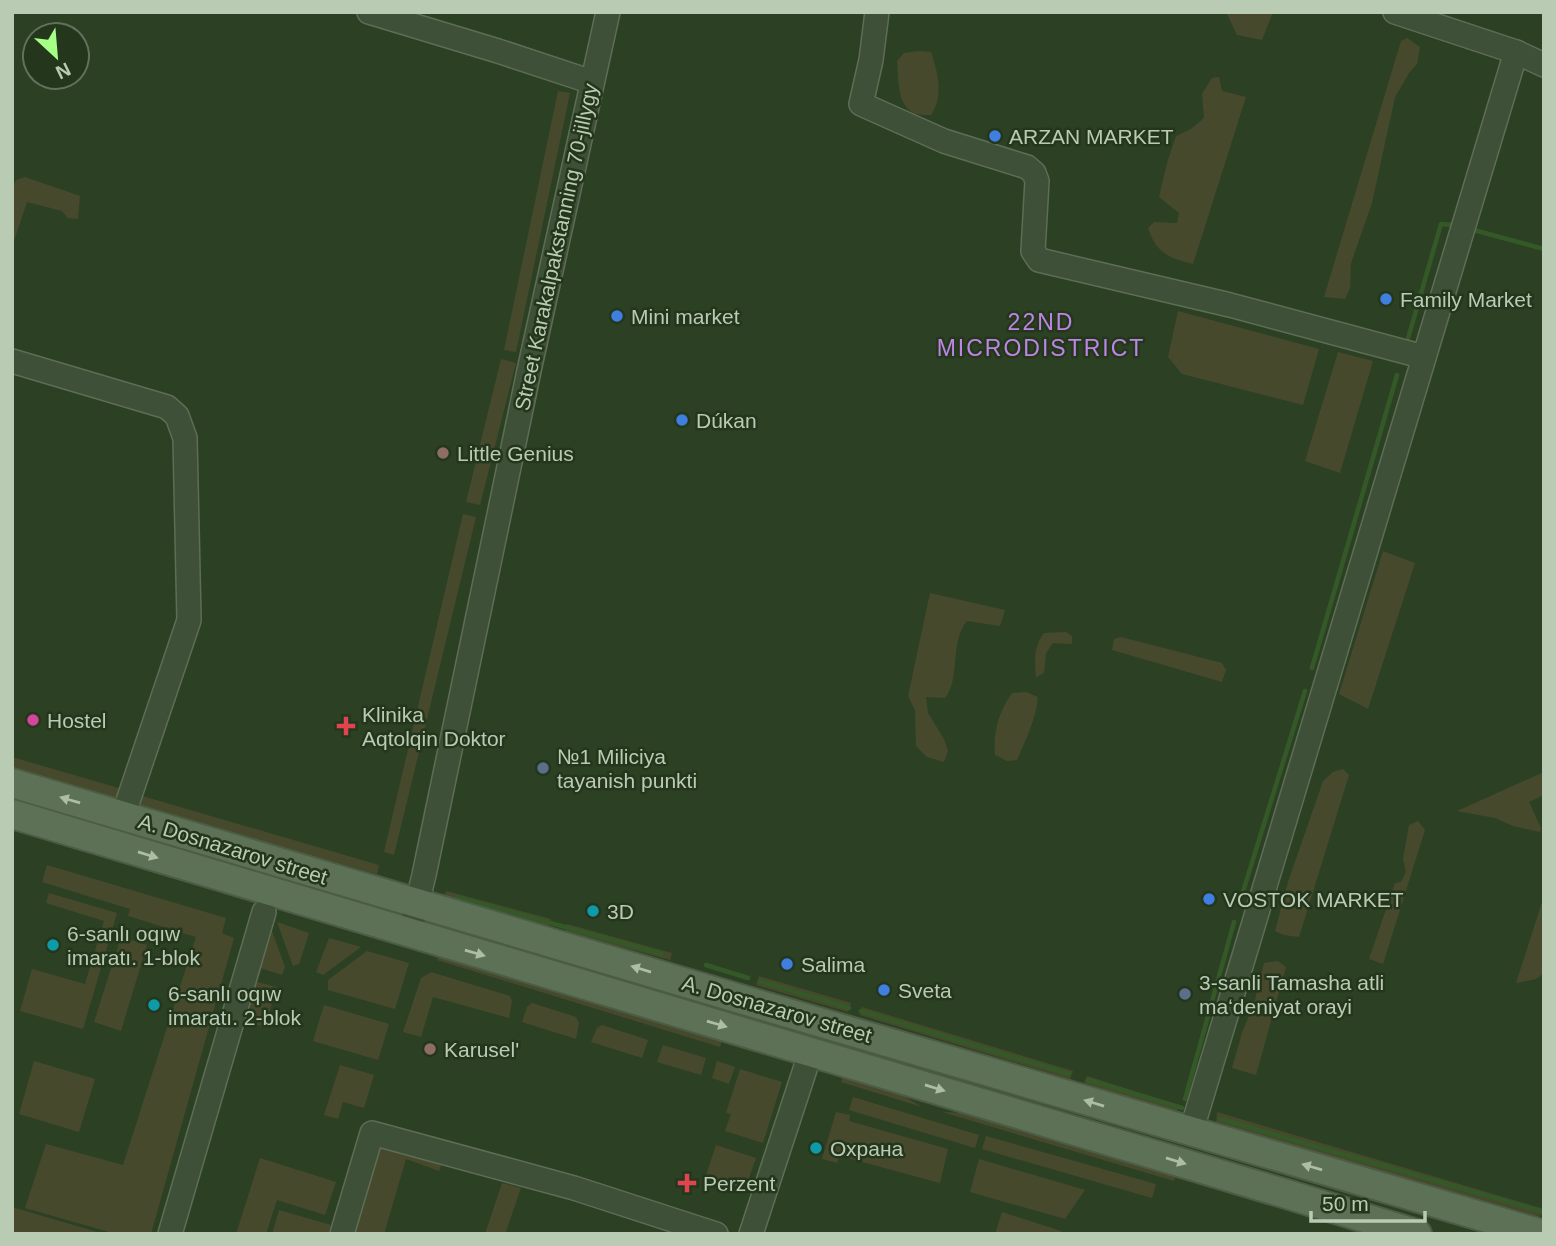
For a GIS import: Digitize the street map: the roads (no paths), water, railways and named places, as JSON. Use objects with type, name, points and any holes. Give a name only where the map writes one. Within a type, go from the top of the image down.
[{"type":"main road","name":"A. Dosnazarov street","points":[[12,783],[1542,1234]]},
{"type":"main road","name":"A. Dosnazarov street","points":[[12,814],[1417,1234]]},
{"type":"main road","points":[[364,920],[376,909],[375,897],[368,889]]},
{"type":"main road","points":[[437,942],[436,920],[447,911]]},
{"type":"street","points":[[369,12],[592,82]]},
{"type":"street","name":"Street Karakalpakstanning 70-jillygy","points":[[410,934],[608,12]]},
{"type":"street","points":[[877,12],[871,60],[861,104],[944,141],[1027,167],[1034,173],[1037,181],[1033,251],[1039,260],[1230,305],[1424,357]]},
{"type":"street","points":[[1395,12],[1516,52],[1544,65]]},
{"type":"street","points":[[1191,1132],[1516,52]]},
{"type":"street","points":[[12,362],[167,407],[177,416],[186,438],[189,620],[124,816]]},
{"type":"street","points":[[170,1234],[264,912]]},
{"type":"street","points":[[751,1234],[811,1051]]},
{"type":"street","points":[[342,1234],[372,1133],[574,1188],[716,1234]]},
{"type":"waterway","points":[[1407,342],[1441,224],[1452,225]]},
{"type":"waterway","points":[[1470,229],[1544,249]]},
{"type":"waterway","points":[[1312,668],[1397,375]]},
{"type":"waterway","points":[[1242,895],[1305,691]]},
{"type":"waterway","points":[[457,897],[662,954]]},
{"type":"waterway","points":[[1185,1099],[1234,922]]},
{"type":"waterway","points":[[706,965],[748,978]]},
{"type":"waterway","points":[[760,981],[849,1008]]},
{"type":"waterway","points":[[861,1011],[1069,1074]]},
{"type":"waterway","points":[[1088,1080],[1182,1108]]},
{"type":"waterway","points":[[1220,1119],[1544,1212]]},
{"type":"place","name":"ARZAN MARKET","points":[[995,136]]},
{"type":"place","name":"Family Market","points":[[1386,299]]},
{"type":"place","name":"Mini market","points":[[617,316]]},
{"type":"place","name":"Dúkan","points":[[682,420]]},
{"type":"place","name":"Little Genius","points":[[443,453]]},
{"type":"place","name":"Hostel","points":[[33,720]]},
{"type":"place","name":"Klinika Aqtolqin Doktor","points":[[346,726]]},
{"type":"place","name":"№1 Miliciya tayanish punkti","points":[[543,768]]},
{"type":"place","name":"VOSTOK MARKET","points":[[1209,899]]},
{"type":"place","name":"3D","points":[[593,911]]},
{"type":"place","name":"6-sanlı oqıw imaratı. 1-blok","points":[[53,945]]},
{"type":"place","name":"Salima","points":[[787,964]]},
{"type":"place","name":"Sveta","points":[[884,990]]},
{"type":"place","name":"3-sanli Tamasha atli maʻdeniyat orayi","points":[[1185,994]]},
{"type":"place","name":"6-sanlı oqıw imaratı. 2-blok","points":[[154,1005]]},
{"type":"place","name":"Karusel'","points":[[430,1049]]},
{"type":"place","name":"Охрана","points":[[816,1148]]},
{"type":"place","name":"Perzent","points":[[687,1183]]},
{"type":"district","name":"22ND MICRODISTRICT","points":[[1041,335]]}]
